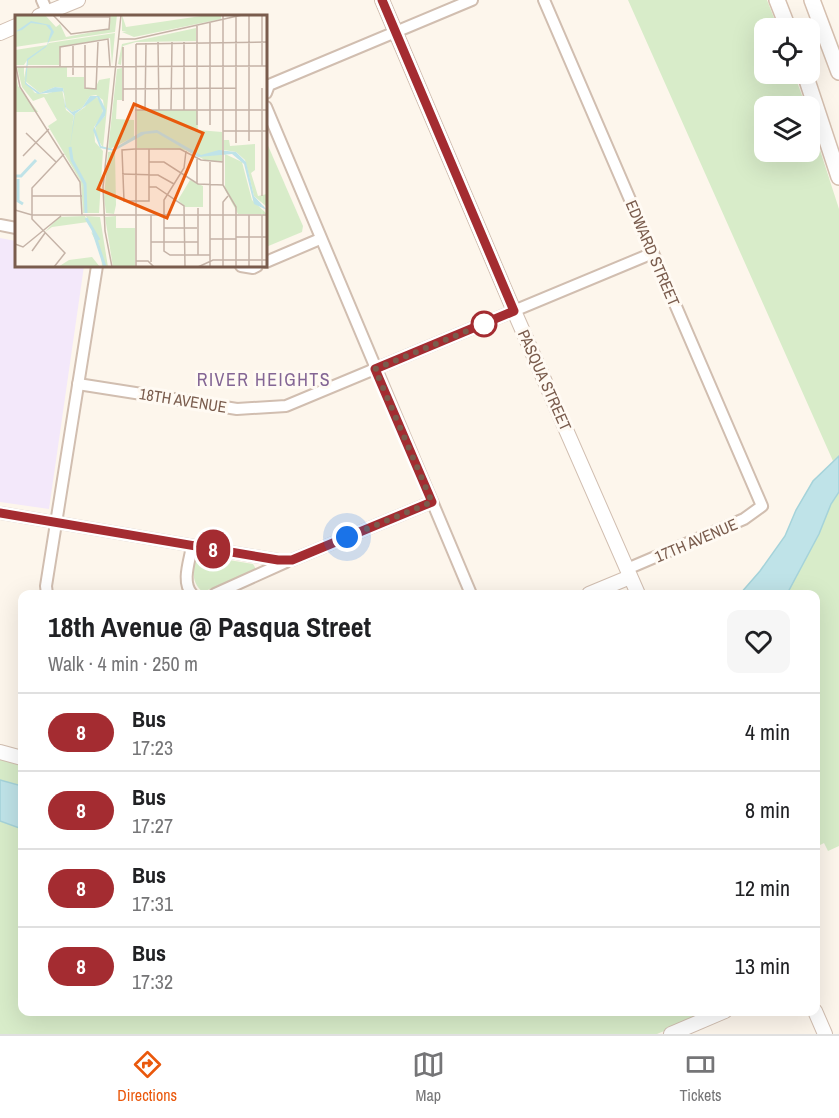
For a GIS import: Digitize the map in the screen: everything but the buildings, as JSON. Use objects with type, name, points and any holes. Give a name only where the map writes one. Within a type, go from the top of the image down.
[{"type":"main road","points":[[777,0],[785,18]]},
{"type":"main road","points":[[812,0],[839,72]]},
{"type":"main road","points":[[808,84],[839,177]]},
{"type":"street","points":[[45,11],[78,0]]},
{"type":"street","name":"PASQUA STREET","points":[[382,0],[514,311],[636,590]]},
{"type":"street","points":[[267,89],[472,0]]},
{"type":"street","name":"EDWARD STREET","points":[[544,0],[762,506]]},
{"type":"street","points":[[0,33],[15,26]]},
{"type":"street","points":[[267,109],[469,590]]},
{"type":"street","points":[[0,225],[15,228]]},
{"type":"street","points":[[267,262],[320,238]]},
{"type":"street","name":"18TH AVENUE","points":[[78,384],[237,409],[286,406],[653,253]]},
{"type":"street","points":[[46,590],[97,267]]},
{"type":"street","points":[[224,590],[432,502]]},
{"type":"street","name":"17TH AVENUE","points":[[597,590],[744,519],[762,506]]},
{"type":"street","points":[[0,513],[278,560],[292,560]]},
{"type":"street","points":[[189,590],[186,582],[192,546]]},
{"type":"street","points":[[0,752],[18,757]]},
{"type":"street","points":[[671,1034],[699,1028],[717,1016]]},
{"type":"street","points":[[817,1016],[825,1034]]},
{"type":"shaded area","points":[[0,238],[15,241],[15,267],[84,267],[49,509],[0,502]]},
{"type":"green space","points":[[628,0],[767,0],[774,18],[754,18],[754,84],[798,84],[802,96],[754,96],[754,162],[820,162],[820,150],[839,209],[839,456],[833,461]]},
{"type":"green space","points":[[267,143],[303,226],[302,232],[267,247]]},
{"type":"green space","points":[[839,492],[839,846],[828,851],[824,843],[820,845],[820,590],[788,590],[819,534],[831,504]]},
{"type":"green space","points":[[199,555],[253,564],[256,569],[208,590],[201,590],[196,585],[194,576],[195,557]]},
{"type":"green space","points":[[0,759],[18,763],[18,1016],[699,1016],[657,1034],[0,1034]]},
{"type":"water","points":[[839,456],[839,492],[789,590],[743,590],[785,536],[796,510],[813,481]]},
{"type":"water","points":[[0,780],[18,785],[18,828],[0,821]]},
{"type":"bus line","name":"8","points":[[0,513],[278,560],[292,560],[432,502],[375,369],[514,311],[382,0]]},
{"type":"district","name":"RIVER HEIGHTS","points":[[264,380]]},
{"type":"route","points":[[347,537],[432,502],[375,369],[484,324]]}]
